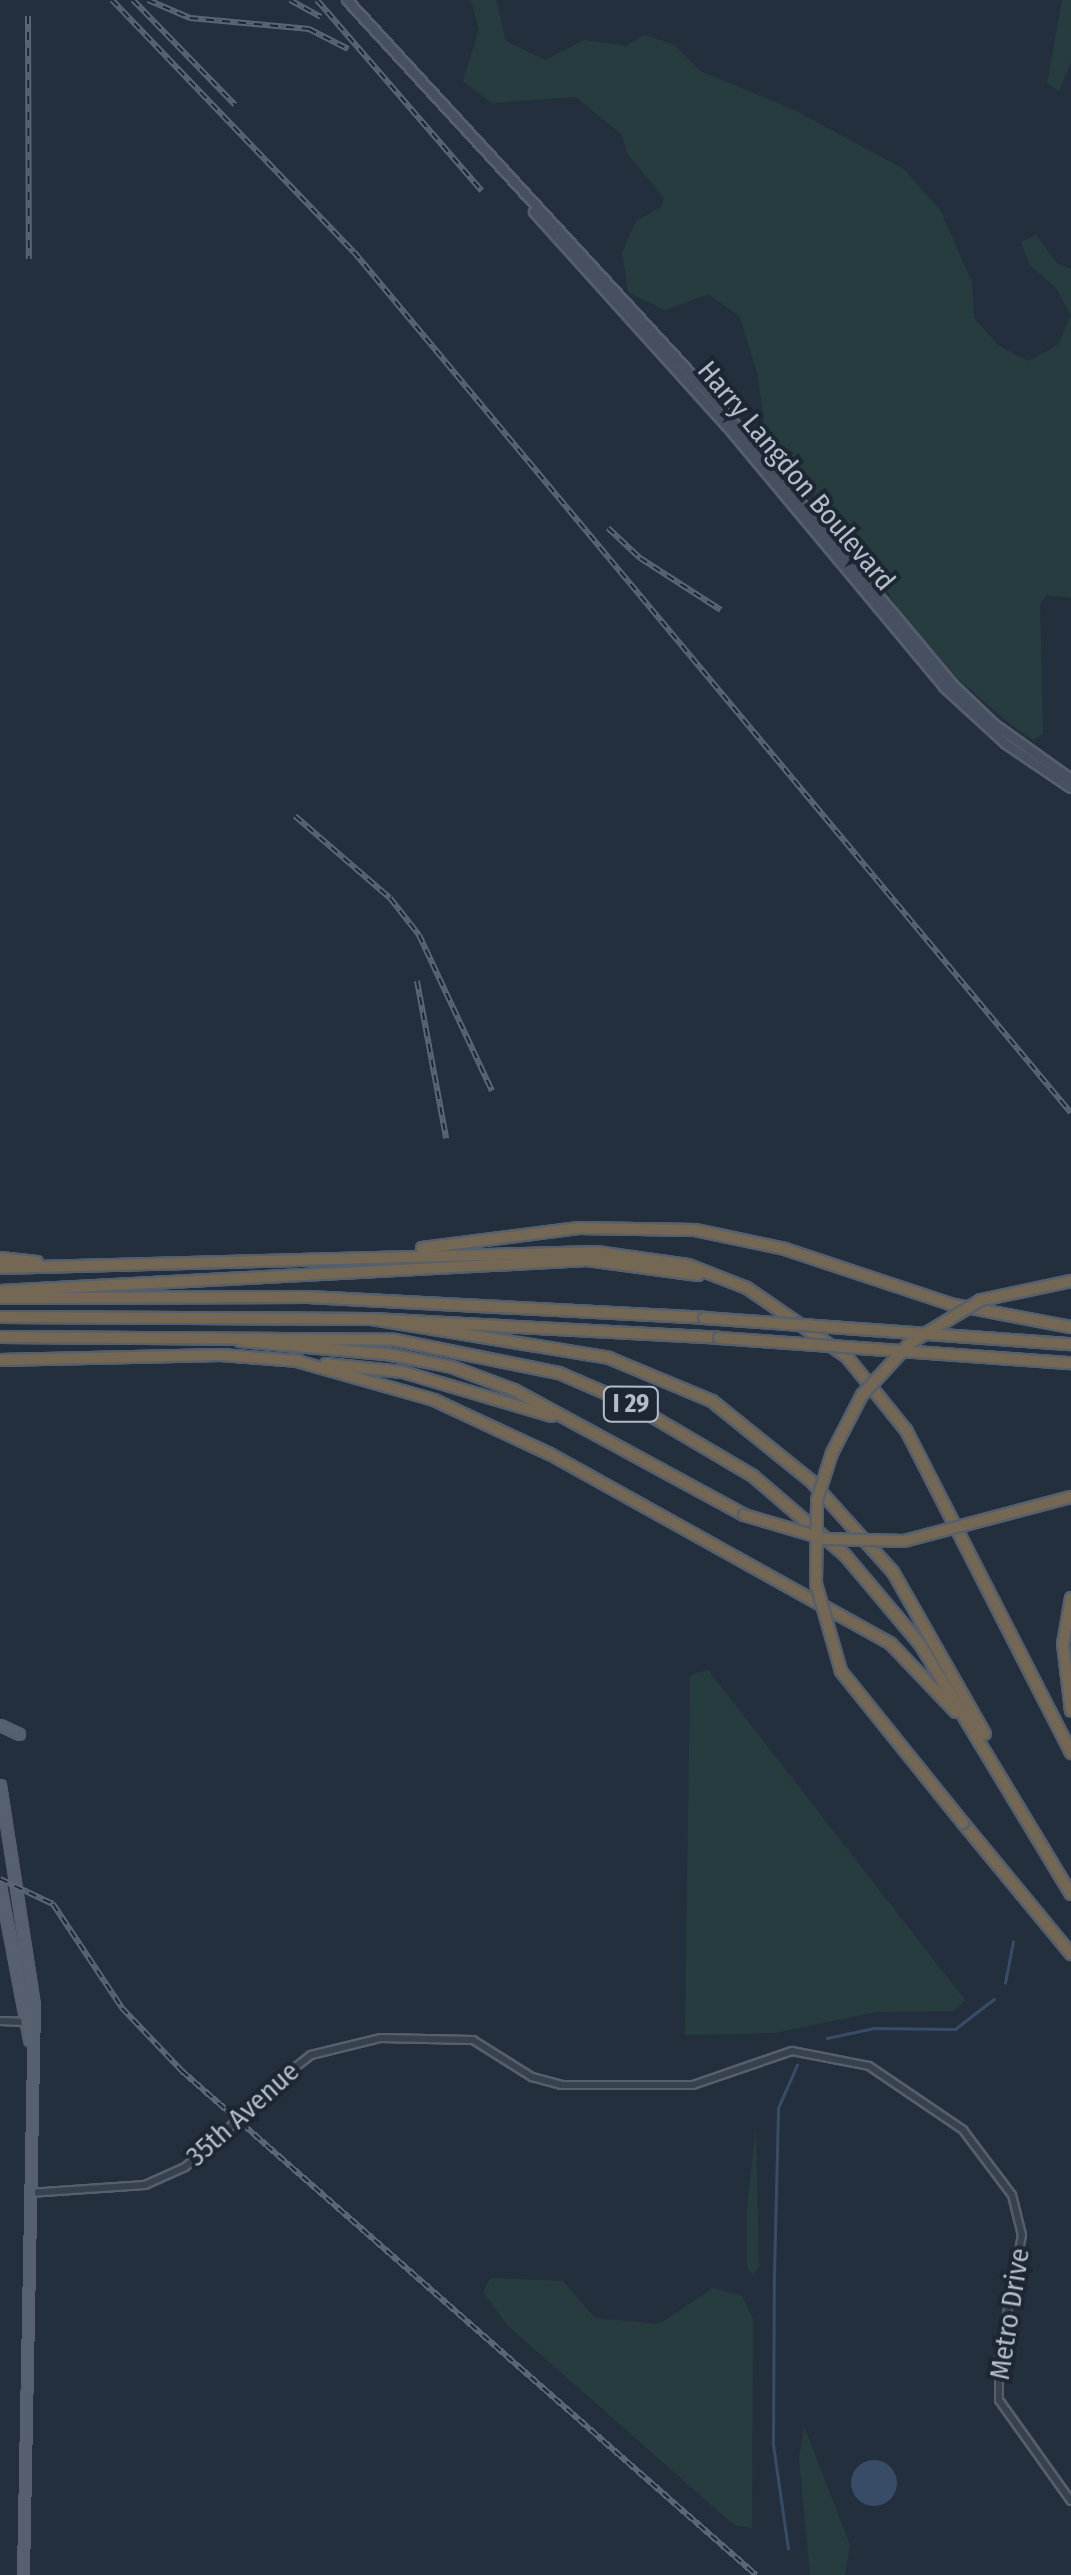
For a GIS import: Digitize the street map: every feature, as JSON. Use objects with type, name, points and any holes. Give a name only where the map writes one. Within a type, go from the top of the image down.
[{"type":"highway","points":[[336,1257],[611,1226],[725,1235],[950,1304],[1071,1327]]},
{"type":"highway","points":[[0,1258],[58,1266],[596,1252],[658,1258],[729,1280],[806,1323],[880,1393],[954,1513],[1071,1753]]},
{"type":"highway","points":[[18,1294],[587,1260],[729,1280]]},
{"type":"highway","points":[[0,1268],[18,1263]]},
{"type":"highway","points":[[1071,1281],[981,1300],[918,1336],[862,1395],[832,1453],[817,1500],[816,1584],[841,1671],[1071,1954]]},
{"type":"highway","points":[[0,1294],[325,1298],[704,1318],[1071,1344]]},
{"type":"highway","points":[[0,1317],[372,1319],[1071,1363]]},
{"type":"highway","points":[[372,1319],[609,1358],[712,1401],[770,1444],[892,1572],[1013,1794]]},
{"type":"highway","points":[[129,1335],[404,1357],[514,1390],[744,1515],[826,1540],[904,1541],[1071,1497]]},
{"type":"highway","name":"I 29","points":[[0,1336],[395,1340],[542,1368],[631,1404],[754,1476],[846,1554],[920,1644],[1071,1894]]},
{"type":"highway","points":[[0,1360],[294,1360],[403,1372],[584,1428]]},
{"type":"highway","points":[[294,1360],[434,1400],[498,1427],[757,1566],[903,1653],[990,1755]]},
{"type":"highway","points":[[1071,1598],[1062,1644],[1071,1711]]},
{"type":"main road","name":"Harry Langdon Boulevard","points":[[347,0],[726,425],[944,687],[1006,744],[1071,788]]},
{"type":"main road","name":"Harry Langdon Boulevard","points":[[502,174],[714,399],[952,684],[994,724],[1071,778]]},
{"type":"main road","points":[[0,1726],[19,1734]]},
{"type":"main road","points":[[0,1786],[26,1926],[30,2046],[23,2575]]},
{"type":"main road","points":[[0,1886],[29,2022]]},
{"type":"street","points":[[0,2022],[29,2022]]},
{"type":"street","name":"35th Avenue","points":[[29,2193],[146,2185],[186,2167],[224,2134],[255,2098],[311,2055],[381,2038],[472,2040],[532,2078],[560,2086],[684,2086]]},
{"type":"street","name":"Metro Drive","points":[[684,2086],[775,2054],[825,2052],[888,2077],[979,2146],[1008,2186],[1022,2228],[999,2357],[999,2400],[1071,2501]]},
{"type":"green space","points":[[471,0],[496,0],[506,41],[545,60],[584,40],[626,46],[644,35],[673,44],[700,71],[794,110],[904,169],[940,210],[972,282],[974,318],[999,346],[1028,361],[1058,345],[1071,315],[1071,598],[1047,595],[1040,604],[1043,734],[1033,740],[958,679],[899,610],[858,545],[766,441],[758,376],[740,317],[708,294],[665,310],[628,292],[622,252],[636,221],[661,207],[663,197],[627,153],[622,135],[576,97],[492,103],[463,81],[479,29]]},
{"type":"green space","points":[[1062,0],[1071,0],[1071,62],[1059,91],[1047,83]]},
{"type":"green space","points":[[1036,235],[1057,263],[1071,269],[1071,315],[1056,288],[1029,264],[1021,242]]},
{"type":"green space","points":[[708,1670],[965,2000],[953,2011],[876,2012],[775,2033],[685,2035],[690,1675]]},
{"type":"green space","points":[[756,2128],[759,2267],[753,2275],[747,2267],[747,2208]]},
{"type":"green space","points":[[491,2278],[563,2281],[595,2318],[659,2324],[713,2288],[742,2296],[753,2319],[752,2528],[734,2525],[506,2324],[483,2291]]},
{"type":"green space","points":[[804,2426],[850,2545],[845,2575],[810,2575],[799,2458]]},
{"type":"water","points":[[874,2460],[891,2466],[897,2483],[891,2500],[874,2506],[857,2500],[851,2483],[857,2466]]},
{"type":"waterway","points":[[1005,1983],[1013,1942]]},
{"type":"waterway","points":[[827,2038],[874,2028],[955,2029],[994,1999]]},
{"type":"waterway","points":[[788,2549],[773,2445],[774,2274],[778,2108],[797,2065]]},
{"type":"railway","points":[[112,0],[354,252],[1071,1113]]},
{"type":"railway","points":[[133,0],[235,105]]},
{"type":"railway","points":[[148,0],[190,18],[309,29],[348,49]]},
{"type":"railway","points":[[290,0],[321,17]]},
{"type":"railway","points":[[317,0],[482,191]]},
{"type":"railway","points":[[28,16],[29,259]]},
{"type":"railway","points":[[608,528],[640,558],[721,610]]},
{"type":"railway","points":[[295,816],[390,898],[419,935],[492,1091]]},
{"type":"railway","points":[[417,981],[446,1138]]},
{"type":"railway","points":[[0,1879],[53,1904],[122,2008],[182,2071],[756,2575]]}]
